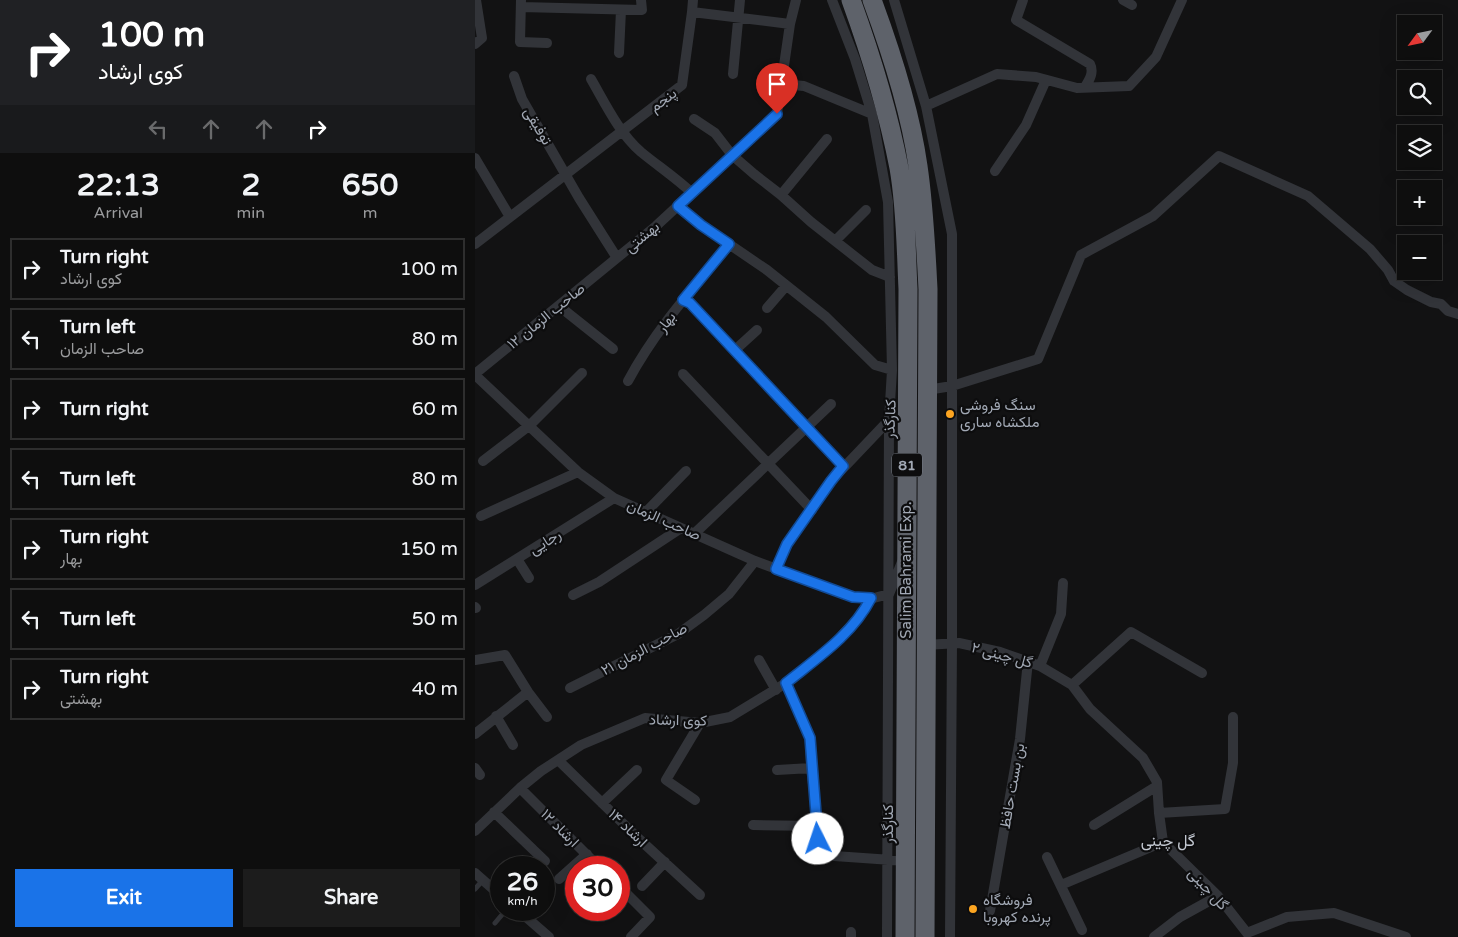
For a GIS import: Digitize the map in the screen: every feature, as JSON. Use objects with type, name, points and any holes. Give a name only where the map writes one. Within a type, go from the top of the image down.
[{"type":"highway","name":"Salim Bahrami Exp.","points":[[872,0],[902,90],[918,165],[925,228],[928,289],[925,937]]},
{"type":"highway","name":"Salim Bahrami Exp.","points":[[850,1],[863,34],[883,97],[899,169],[906,230],[908,289],[906,685],[897,861],[905,937]]},
{"type":"street","points":[[476,0],[479,41]]},
{"type":"street","points":[[547,43],[519,42],[521,4],[642,10],[641,0]]},
{"type":"street","name":"پنجم","points":[[475,244],[683,85],[693,0]]},
{"type":"street","points":[[733,74],[740,0]]},
{"type":"street","points":[[693,12],[790,24],[797,0]]},
{"type":"street","name":"کنارگذر","points":[[832,0],[855,59],[871,114],[888,202],[892,370],[889,420],[888,659],[897,861],[887,937]]},
{"type":"street","points":[[894,0],[926,106],[952,234],[950,937]]},
{"type":"street","points":[[1023,0],[1016,20],[1090,64],[1092,68],[1091,78],[1085,87]]},
{"type":"street","points":[[926,106],[997,74],[1036,77],[1077,88],[1129,86],[1156,57],[1182,0]]},
{"type":"street","points":[[619,53],[621,10]]},
{"type":"street","name":"بهشتی","points":[[617,258],[678,206],[777,114],[790,24]]},
{"type":"street","name":"توفیقی","points":[[514,76],[522,99],[617,258]]},
{"type":"street","points":[[591,79],[623,131],[640,151],[674,176],[692,193]]},
{"type":"street","points":[[995,171],[1026,125],[1046,80]]},
{"type":"street","points":[[781,84],[804,86],[871,114]]},
{"type":"street","points":[[694,119],[715,133],[732,155],[811,222],[872,270],[890,277]]},
{"type":"street","points":[[781,195],[827,138]]},
{"type":"street","points":[[927,390],[952,386],[1038,359],[1081,255],[1153,216],[1219,156],[1308,196],[1370,249],[1388,270],[1394,281],[1407,290],[1431,302],[1441,304],[1448,311],[1458,314]]},
{"type":"street","points":[[475,158],[510,217]]},
{"type":"street","points":[[678,206],[827,317],[875,365],[892,370]]},
{"type":"street","points":[[835,241],[866,210]]},
{"type":"street","name":"بهار","points":[[628,381],[643,353],[729,244]]},
{"type":"street","name":"صاحب الزمان ۱۲","points":[[475,374],[617,258]]},
{"type":"street","points":[[767,308],[786,286]]},
{"type":"street","points":[[683,300],[690,303],[843,466]]},
{"type":"street","points":[[559,306],[613,349]]},
{"type":"street","points":[[735,350],[757,330]]},
{"type":"street","points":[[483,461],[529,425],[582,373]]},
{"type":"street","name":"صاحب الزمان","points":[[475,374],[578,472],[614,498],[755,561],[853,597],[871,598],[889,594]]},
{"type":"street","points":[[683,374],[812,510]]},
{"type":"street","points":[[695,533],[831,404]]},
{"type":"street","points":[[776,569],[787,544],[831,481],[843,466],[889,420]]},
{"type":"street","points":[[646,512],[686,471]]},
{"type":"street","points":[[481,516],[578,472]]},
{"type":"street","name":"رجایی","points":[[475,585],[614,498]]},
{"type":"street","points":[[573,595],[599,582],[681,528]]},
{"type":"street","points":[[889,594],[907,550]]},
{"type":"street","points":[[517,559],[529,578]]},
{"type":"street","name":"صاحب الزمان ۲۱","points":[[570,688],[678,634],[704,616],[729,594],[755,561]]},
{"type":"street","points":[[1040,666],[1061,614],[1063,583]]},
{"type":"street","name":"کوی ارشاد","points":[[475,831],[520,788],[541,771],[581,745],[645,718],[700,723],[730,717],[776,690],[829,649],[860,616],[871,598]]},
{"type":"street","points":[[1061,886],[1163,842],[1157,782],[1143,758],[1089,709],[1072,686],[1131,632],[1202,673]]},
{"type":"street","name":"گل چینی ۲","points":[[925,645],[959,644],[1000,652],[1040,666],[1072,686]]},
{"type":"street","points":[[475,660],[505,655],[528,692],[547,717]]},
{"type":"street","points":[[888,659],[906,685]]},
{"type":"street","points":[[759,660],[776,690]]},
{"type":"street","name":"بن بست حافظ","points":[[990,911],[1020,739],[1028,661]]},
{"type":"street","points":[[786,683],[810,738],[811,768],[818,826],[818,852],[820,855],[897,861]]},
{"type":"street","points":[[475,734],[528,692]]},
{"type":"street","points":[[497,716],[513,745]]},
{"type":"street","points":[[1159,812],[1225,809],[1233,763],[1233,718]]},
{"type":"street","points":[[695,800],[666,780],[700,723]]},
{"type":"street","name":"ارشاد ۱۴","points":[[558,760],[699,895]]},
{"type":"street","points":[[777,770],[811,768]]},
{"type":"street","points":[[602,803],[637,770]]},
{"type":"street","points":[[1094,825],[1157,786]]},
{"type":"street","name":"ارشاد ۱۲","points":[[520,788],[587,854]]},
{"type":"street","points":[[494,812],[540,856]]},
{"type":"street","points":[[753,825],[818,826]]},
{"type":"street","name":"گل چینی","points":[[1163,842],[1218,896],[1246,935],[1287,917],[1334,913],[1406,937]]},
{"type":"street","points":[[559,879],[587,854]]},
{"type":"street","points":[[1047,857],[1082,930]]},
{"type":"street","points":[[642,886],[665,862]]},
{"type":"street","points":[[479,876],[490,886]]},
{"type":"street","points":[[1154,937],[1180,917],[1218,896]]},
{"type":"street","points":[[630,897],[650,918],[631,937]]},
{"type":"street","points":[[531,921],[549,937]]},
{"type":"lane","points":[[475,890],[479,876]]},
{"type":"place","name":"سنگ فروشی ملکشاه ساری","points":[[950,414]]},
{"type":"place","name":"فروشگاه پرنده کهروبا","points":[[973,909]]},
{"type":"district","name":"گل چینی","points":[[1168,840]]},
{"type":"route","points":[[777,114],[678,206],[729,244],[683,300],[690,303],[843,466],[787,544],[776,569],[853,597],[871,598],[860,616],[829,649],[786,683],[810,738],[818,839]]}]
